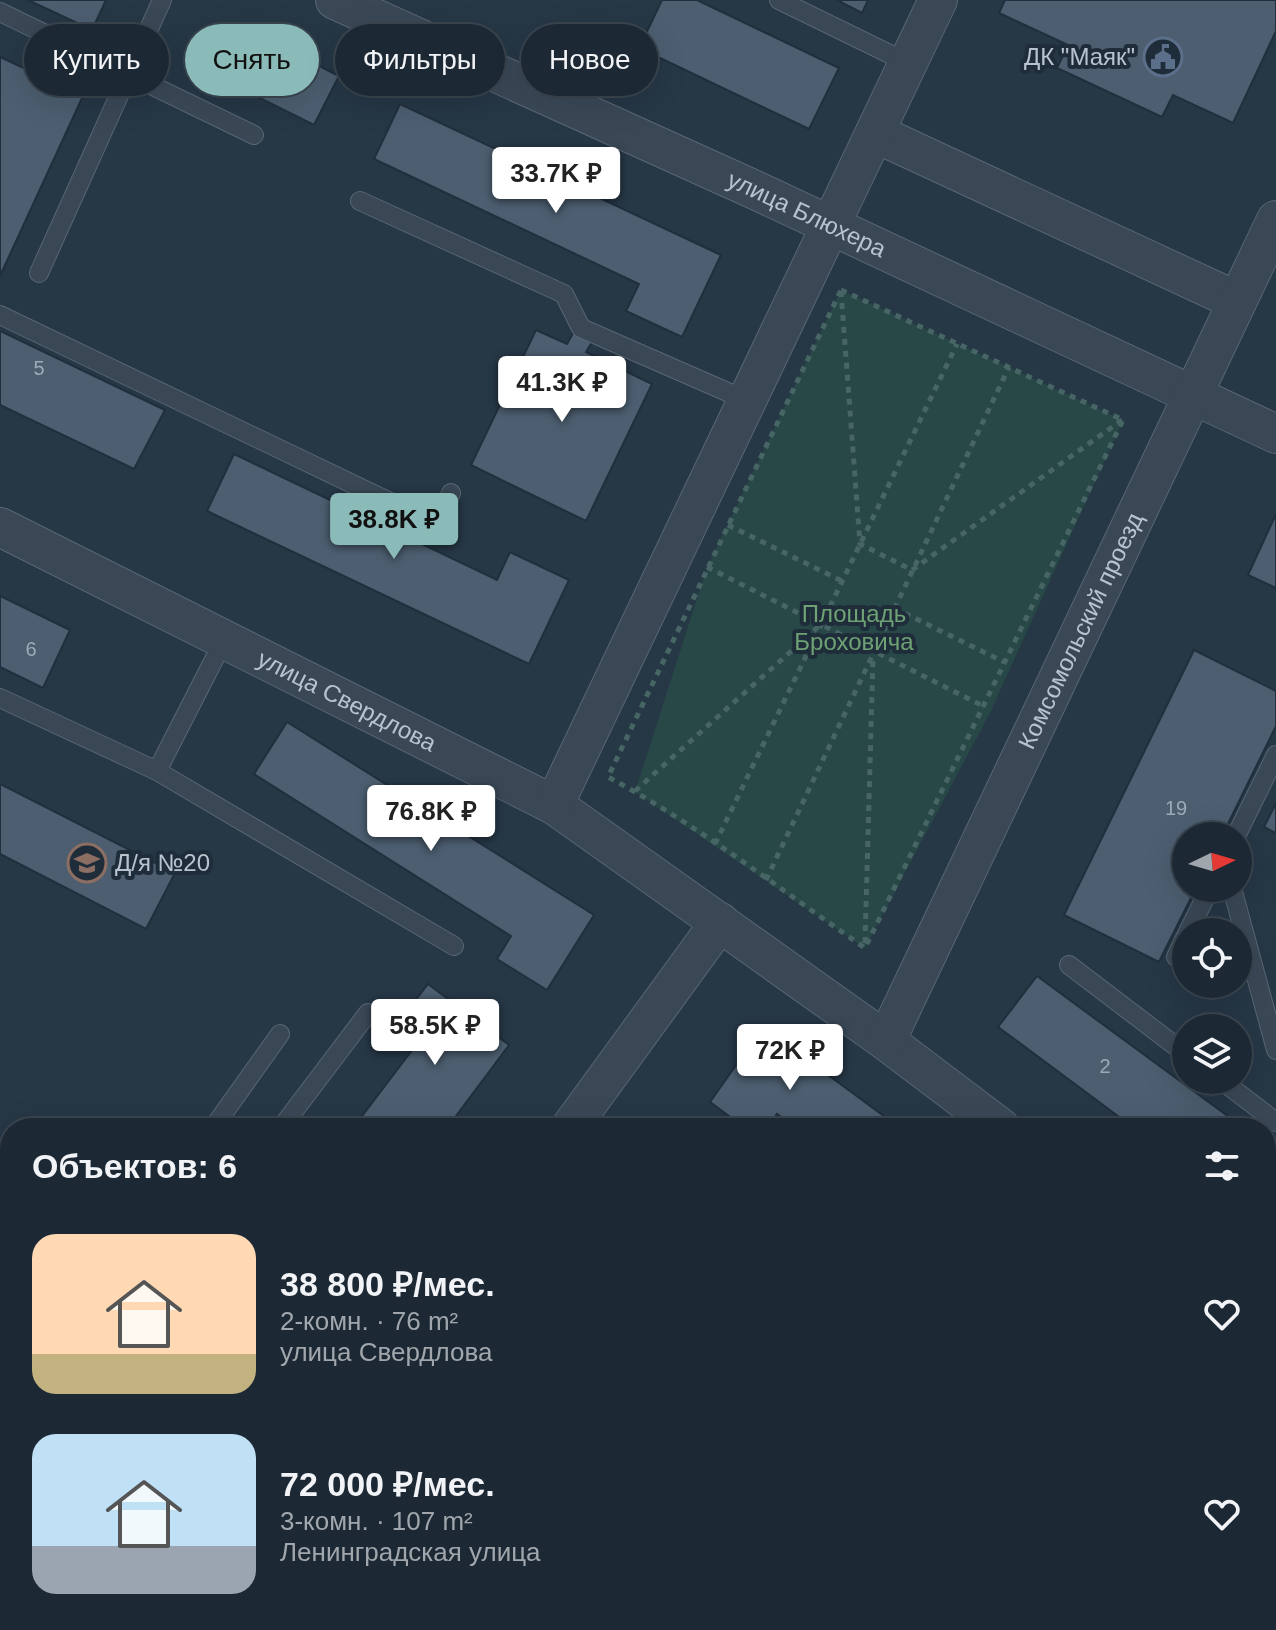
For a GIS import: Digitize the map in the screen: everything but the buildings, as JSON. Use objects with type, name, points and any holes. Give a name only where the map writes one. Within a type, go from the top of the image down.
[{"type":"street","name":"улица Блюхера","points":[[335,0],[831,225],[1276,434]]},
{"type":"street","points":[[554,805],[938,0]]},
{"type":"street","points":[[875,133],[1237,301]]},
{"type":"street","name":"Комсомольский проезд","points":[[886,1041],[1237,301],[1273,233]]},
{"type":"street","name":"улица Свердлова","points":[[0,527],[554,805],[886,1041],[988,1118]]},
{"type":"street","points":[[577,1118],[720,922]]},
{"type":"lane","points":[[151,24],[162,0]]},
{"type":"lane","points":[[779,0],[908,63]]},
{"type":"lane","points":[[0,12],[26,24]]},
{"type":"lane","points":[[169,92],[254,135]]},
{"type":"lane","points":[[39,273],[120,96]]},
{"type":"lane","points":[[360,201],[564,294],[581,328],[748,401]]},
{"type":"lane","points":[[0,315],[438,525],[451,493]]},
{"type":"lane","points":[[157,771],[224,640]]},
{"type":"lane","points":[[0,698],[157,771],[454,946]]},
{"type":"lane","points":[[1243,822],[1276,755]]},
{"type":"lane","points":[[1236,902],[1276,1050]]},
{"type":"lane","points":[[1069,965],[1172,1043]]},
{"type":"lane","points":[[289,1118],[368,1013]]},
{"type":"lane","points":[[220,1118],[280,1034]]},
{"type":"lane","points":[[1239,1094],[1271,1118]]},
{"type":"path","points":[[841,290],[1123,420]]},
{"type":"path","points":[[841,290],[608,777],[715,844],[865,948]]},
{"type":"path","points":[[841,290],[860,544]]},
{"type":"path","points":[[715,844],[957,344]]},
{"type":"path","points":[[766,880],[1009,367]]},
{"type":"path","points":[[912,570],[1123,420]]},
{"type":"path","points":[[865,948],[1123,420]]},
{"type":"path","points":[[728,525],[842,581]]},
{"type":"path","points":[[860,544],[912,570]]},
{"type":"path","points":[[707,567],[983,706]]},
{"type":"path","points":[[894,608],[1004,662]]},
{"type":"path","points":[[635,792],[821,623]]},
{"type":"path","points":[[865,948],[874,653]]},
{"type":"green space","name":"Площадь Броховича","points":[[841,290],[1123,420],[990,713],[865,948],[635,792],[707,567]]},
{"type":"place","name":"ДК \"Маяк\"","points":[[1163,57]]},
{"type":"place","name":"Д/я №20","points":[[87,863]]}]
